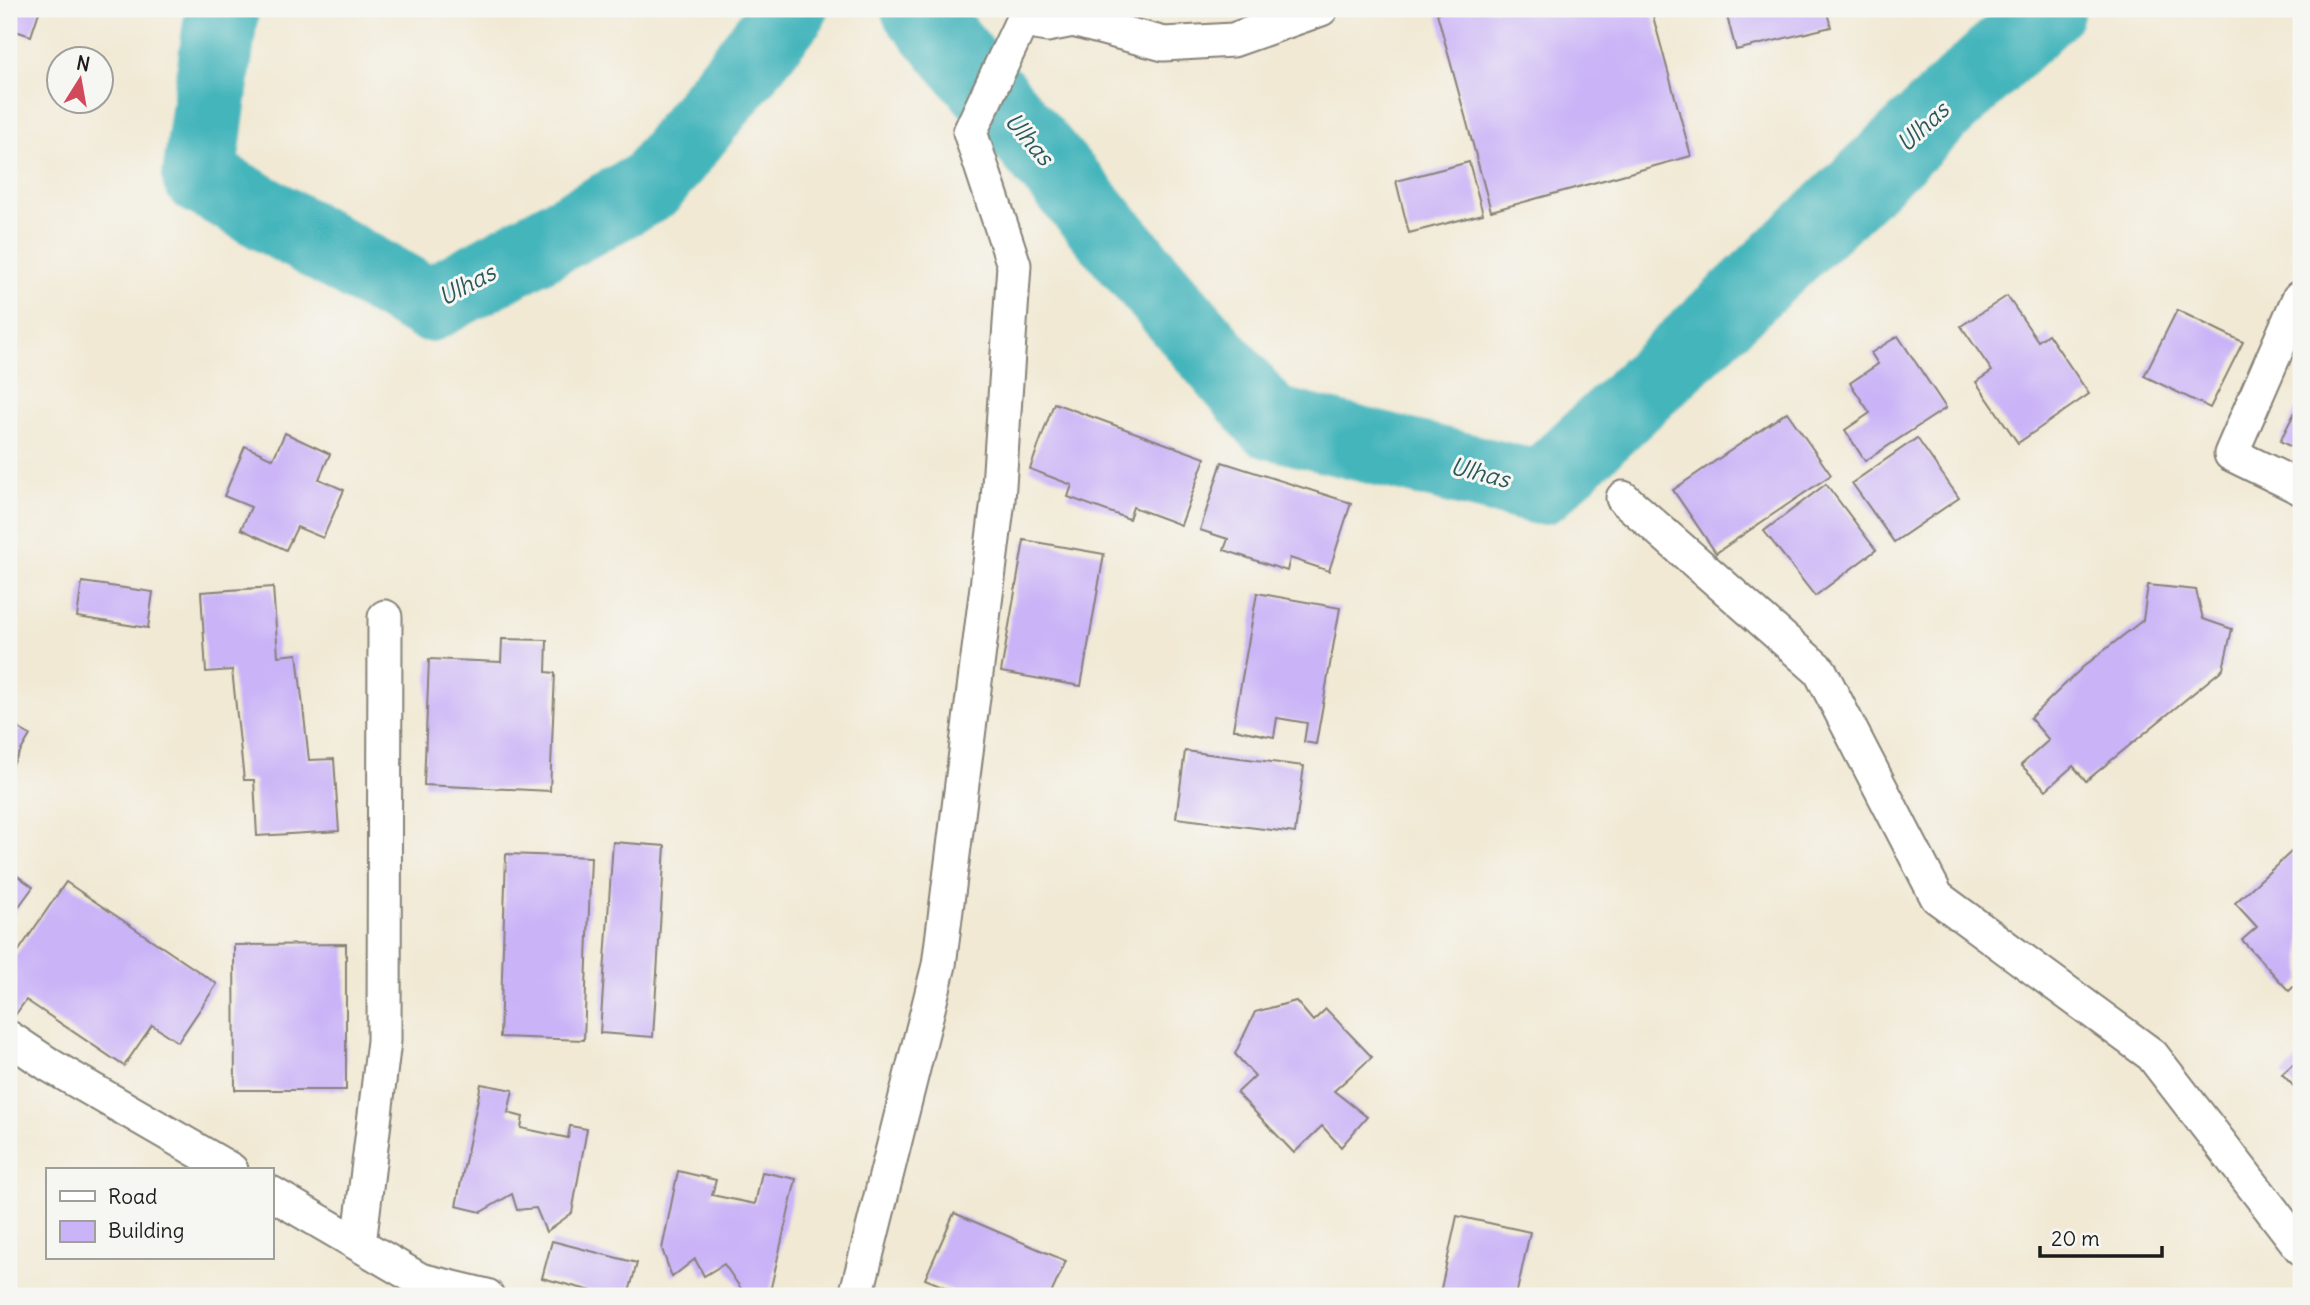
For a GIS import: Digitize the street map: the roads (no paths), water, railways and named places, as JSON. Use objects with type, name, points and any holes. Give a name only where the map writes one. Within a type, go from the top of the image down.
[{"type":"street","points":[[856,1296],[939,965],[998,500],[1013,265],[970,132],[1022,21],[1047,25],[1073,20],[1164,44],[1233,40],[1321,9]]},
{"type":"street","points":[[2299,298],[2231,454],[2301,488]]},
{"type":"street","points":[[1623,498],[1820,671],[1937,897],[2152,1055],[2301,1248]]},
{"type":"street","points":[[359,1244],[384,1041],[385,617]]},
{"type":"street","points":[[9,1038],[51,1066],[228,1168]]},
{"type":"street","points":[[273,1195],[420,1280],[487,1296]]},
{"type":"waterway","name":"Ulhas","points":[[222,9],[199,177],[429,305],[650,186],[791,9]]},
{"type":"waterway","name":"Ulhas","points":[[918,9],[1270,422],[1540,488],[2048,9]]}]
